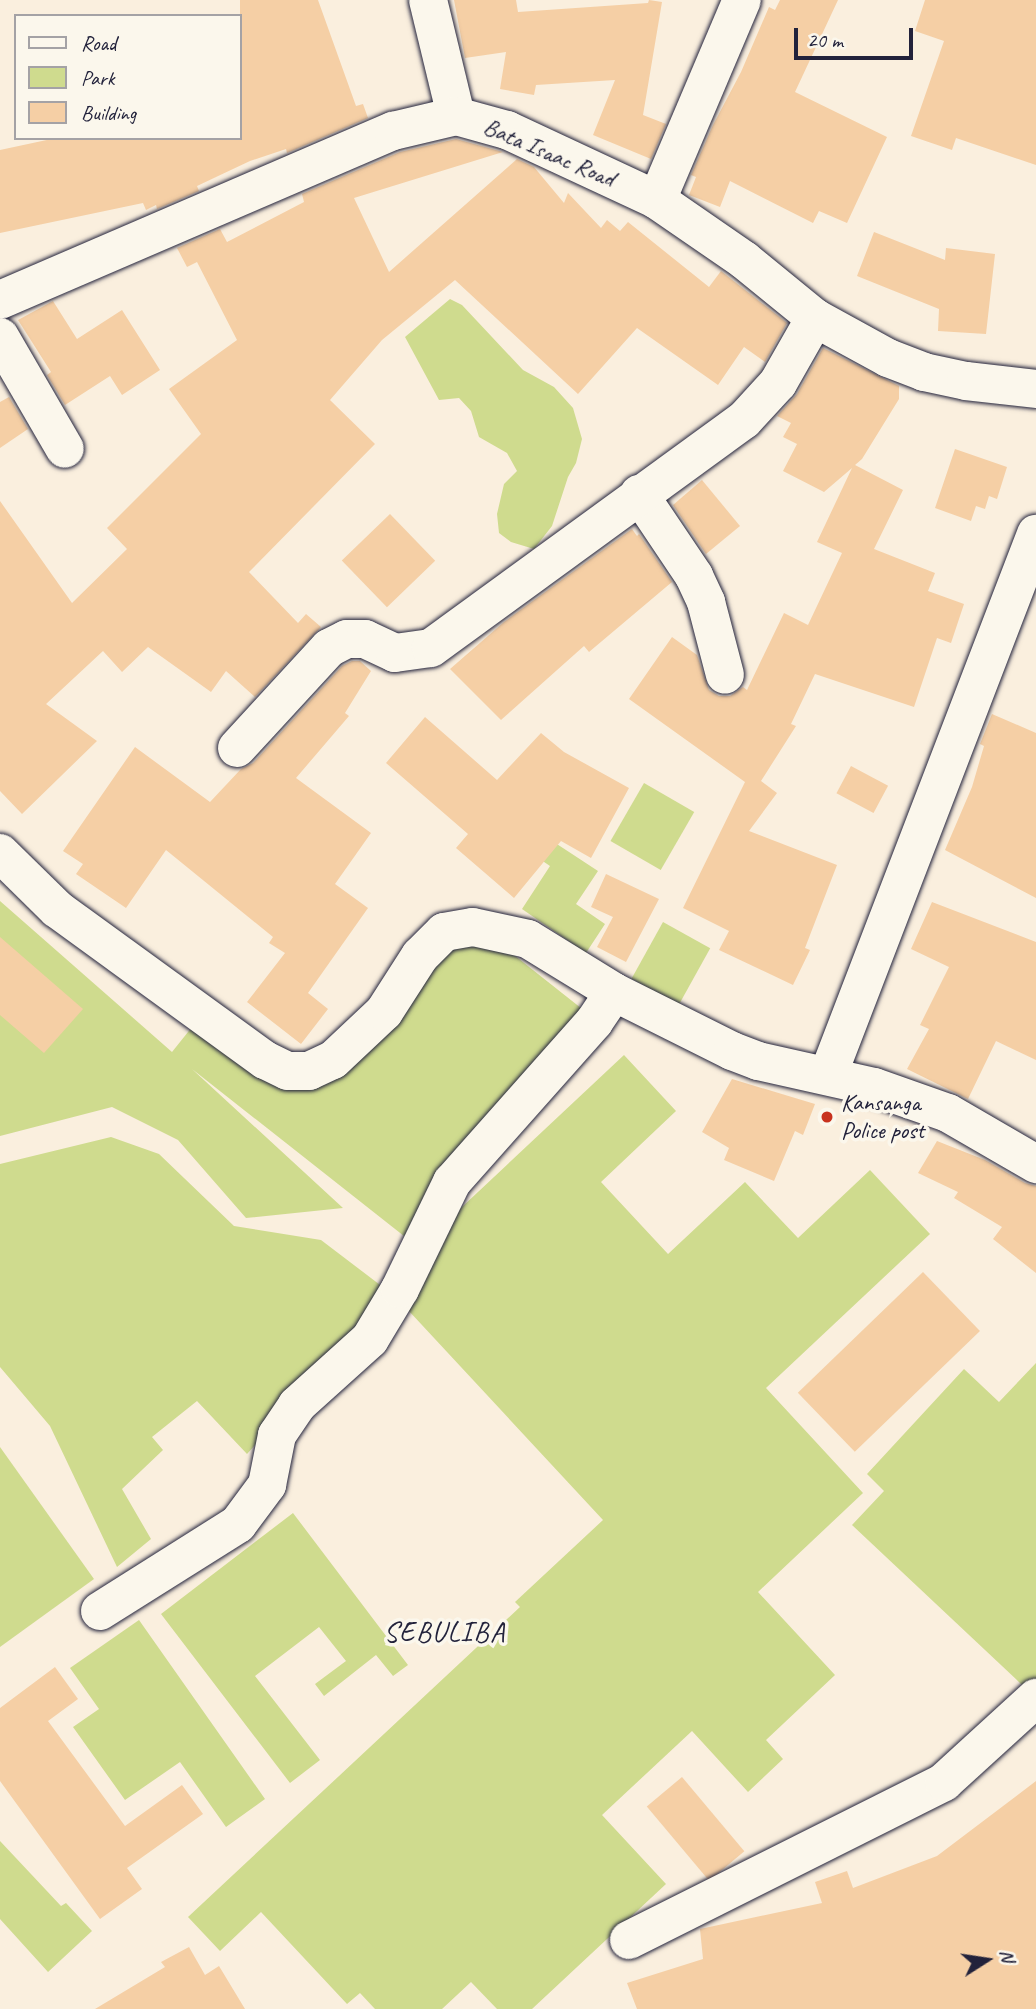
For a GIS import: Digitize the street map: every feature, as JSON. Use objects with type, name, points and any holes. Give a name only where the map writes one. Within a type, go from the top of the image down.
[{"type":"street","points":[[428,0],[456,116]]},
{"type":"street","points":[[657,200],[742,0]]},
{"type":"street","name":"Bata Isaac Road","points":[[0,300],[393,131],[456,116],[507,130],[657,200],[744,260],[815,318],[888,358],[924,372],[966,381],[1036,389]]},
{"type":"street","points":[[237,748],[329,648],[347,639],[365,639],[395,653],[431,648],[744,420],[778,383],[815,318]]},
{"type":"street","points":[[0,338],[65,449]]},
{"type":"street","points":[[639,494],[694,576],[706,602],[725,675]]},
{"type":"street","points":[[828,1075],[1026,587],[1036,534]]},
{"type":"street","points":[[0,853],[57,909],[265,1060],[288,1071],[309,1071],[333,1060],[384,1012],[421,956],[444,932],[473,927],[528,939],[614,992],[758,1061],[828,1075],[948,1114],[1036,1164]]},
{"type":"street","points":[[100,1611],[238,1524],[267,1485],[277,1435],[297,1405],[370,1339],[400,1289],[452,1182],[594,1021],[614,992]]},
{"type":"street","points":[[629,1940],[944,1782],[1036,1698]]},
{"type":"green space","points":[[450,299],[462,305],[523,370],[554,387],[573,408],[582,439],[576,463],[568,477],[552,526],[534,549],[511,542],[499,533],[497,514],[504,484],[517,471],[507,453],[479,437],[471,411],[459,398],[439,400],[405,337]]},
{"type":"green space","points":[[644,783],[694,812],[661,870],[610,841]]},
{"type":"green space","points":[[537,831],[598,871],[576,904],[605,924],[586,953],[522,909],[550,866],[525,849]]},
{"type":"green space","points":[[0,901],[172,1052],[200,1017],[285,1081],[455,948],[473,937],[504,947],[586,1012],[409,1240],[192,1069],[343,1208],[246,1218],[178,1140],[112,1107],[0,1136]]},
{"type":"green space","points":[[663,922],[710,948],[679,1005],[631,979]]},
{"type":"green space","points":[[624,1055],[676,1111],[601,1182],[668,1254],[745,1182],[798,1238],[870,1170],[930,1234],[766,1388],[863,1493],[758,1592],[835,1675],[766,1740],[783,1759],[748,1792],[692,1731],[602,1815],[666,1884],[532,2009],[497,2009],[471,1982],[442,2009],[375,2009],[360,1993],[347,2004],[261,1912],[220,1951],[188,1917],[520,1607],[515,1602],[603,1520],[382,1282]]},
{"type":"green space","points":[[111,1137],[159,1154],[234,1226],[321,1240],[392,1294],[247,1454],[197,1401],[152,1437],[163,1450],[122,1489],[151,1539],[117,1567],[50,1426],[0,1367],[0,1164]]},
{"type":"green space","points":[[1036,1363],[1036,1698],[852,1525],[884,1491],[867,1474],[964,1369],[999,1402]]},
{"type":"green space","points":[[0,1447],[94,1579],[0,1647]]},
{"type":"green space","points":[[293,1513],[408,1665],[393,1676],[376,1655],[324,1696],[315,1684],[346,1661],[319,1627],[255,1676],[320,1760],[290,1783],[161,1614]]},
{"type":"green space","points":[[139,1620],[265,1799],[226,1827],[180,1762],[125,1800],[73,1727],[99,1709],[70,1668]]},
{"type":"green space","points":[[0,1841],[61,1906],[66,1903],[92,1931],[48,1972],[0,1919]]},
{"type":"building","points":[[240,0],[318,0],[356,106],[363,104],[368,118],[287,153],[286,149],[250,161],[197,186],[199,191],[157,209],[156,205],[146,210],[143,203],[0,233],[0,150],[47,140],[242,140]]},
{"type":"building","points":[[454,0],[516,0],[518,12],[648,3],[649,0],[662,2],[643,115],[666,124],[651,159],[593,135],[615,80],[536,85],[534,95],[500,89],[506,52],[465,58]]},
{"type":"building","points":[[780,0],[838,0],[795,92],[887,137],[847,223],[819,211],[813,223],[730,181],[720,207],[689,195],[696,177],[691,175],[713,125],[741,72],[769,7],[775,10]]},
{"type":"building","points":[[925,0],[1036,0],[1036,165],[956,138],[952,150],[911,136],[944,41],[915,31]]},
{"type":"building","points":[[456,139],[503,152],[354,198],[389,272],[517,159],[534,167],[564,203],[568,193],[601,228],[607,220],[620,231],[628,222],[709,287],[721,271],[787,323],[765,362],[744,347],[718,385],[637,328],[578,394],[455,280],[382,340],[330,400],[375,444],[249,572],[298,623],[306,614],[321,627],[255,697],[226,671],[211,692],[148,647],[122,672],[103,651],[46,704],[97,741],[22,814],[0,791],[0,501],[72,603],[127,549],[107,528],[201,434],[169,389],[237,340],[197,262],[187,267],[177,248],[220,229],[227,242],[304,202],[302,194],[400,152]]},
{"type":"building","points":[[874,232],[945,260],[946,248],[995,254],[986,334],[938,331],[939,309],[857,276]]},
{"type":"building","points":[[53,301],[77,339],[122,310],[160,370],[122,395],[110,376],[65,405],[47,375],[51,372],[18,320]]},
{"type":"building","points":[[823,348],[899,386],[899,399],[862,459],[855,465],[903,490],[874,549],[935,573],[928,591],[964,604],[951,643],[937,638],[914,707],[815,674],[791,724],[796,726],[761,781],[777,793],[749,831],[837,865],[805,948],[810,950],[793,985],[719,950],[729,931],[683,908],[745,782],[629,699],[672,637],[697,655],[709,690],[719,696],[730,696],[743,687],[747,690],[784,613],[808,625],[842,553],[817,542],[852,468],[824,492],[783,471],[797,444],[783,437],[791,423],[777,416],[797,394]]},
{"type":"building","points":[[9,397],[28,429],[0,448],[0,402]]},
{"type":"building","points":[[955,449],[1007,467],[997,499],[989,496],[985,509],[976,506],[971,521],[935,508]]},
{"type":"building","points":[[702,480],[740,526],[706,554],[673,505]]},
{"type":"building","points":[[390,514],[435,561],[387,607],[342,561]]},
{"type":"building","points":[[632,529],[637,536],[639,534],[672,582],[589,652],[584,646],[501,720],[450,669],[504,622]]},
{"type":"building","points":[[352,661],[360,661],[371,671],[345,713],[349,716],[296,778],[371,833],[335,884],[368,908],[308,993],[328,1009],[301,1044],[247,1002],[285,953],[269,943],[273,937],[166,850],[126,908],[76,874],[83,864],[63,851],[135,747],[210,802],[241,769],[253,763],[342,666]]},
{"type":"building","points":[[992,714],[1036,733],[1036,898],[945,850],[972,787],[984,746],[980,744]]},
{"type":"building","points":[[425,717],[497,780],[541,733],[564,752],[629,788],[591,858],[561,841],[514,898],[456,848],[468,834],[386,763]]},
{"type":"building","points":[[851,766],[888,786],[874,813],[836,793]]},
{"type":"building","points":[[606,874],[659,899],[626,962],[597,947],[613,917],[591,907]]},
{"type":"building","points":[[932,902],[1036,942],[1036,1060],[996,1041],[968,1099],[907,1069],[929,1029],[920,1025],[949,967],[911,949]]},
{"type":"building","points":[[0,937],[83,1009],[44,1053],[0,1015]]},
{"type":"building","points":[[732,1079],[815,1104],[803,1135],[795,1131],[774,1181],[724,1160],[729,1148],[702,1132]]},
{"type":"building","points":[[937,1141],[985,1160],[1025,1183],[1036,1186],[1036,1273],[993,1239],[1002,1227],[954,1198],[958,1192],[918,1173]]},
{"type":"building","points":[[923,1272],[980,1331],[855,1452],[798,1393]]},
{"type":"building","points":[[55,1667],[78,1699],[48,1721],[125,1826],[182,1785],[203,1814],[127,1868],[142,1889],[100,1919],[0,1781],[0,1708]]},
{"type":"building","points":[[682,1777],[744,1851],[709,1881],[647,1807]]},
{"type":"building","points":[[1036,1781],[1036,2009],[637,2009],[627,1983],[703,1959],[700,1929],[822,1903],[815,1882],[847,1871],[853,1888],[937,1856]]},
{"type":"building","points":[[189,1947],[205,1975],[219,1966],[245,2009],[95,2009],[165,1967],[161,1962]]},
{"type":"place","name":"Kansanga Police post","points":[[827,1117]]},
{"type":"district","name":"SEBULIBA","points":[[445,1632]]}]
